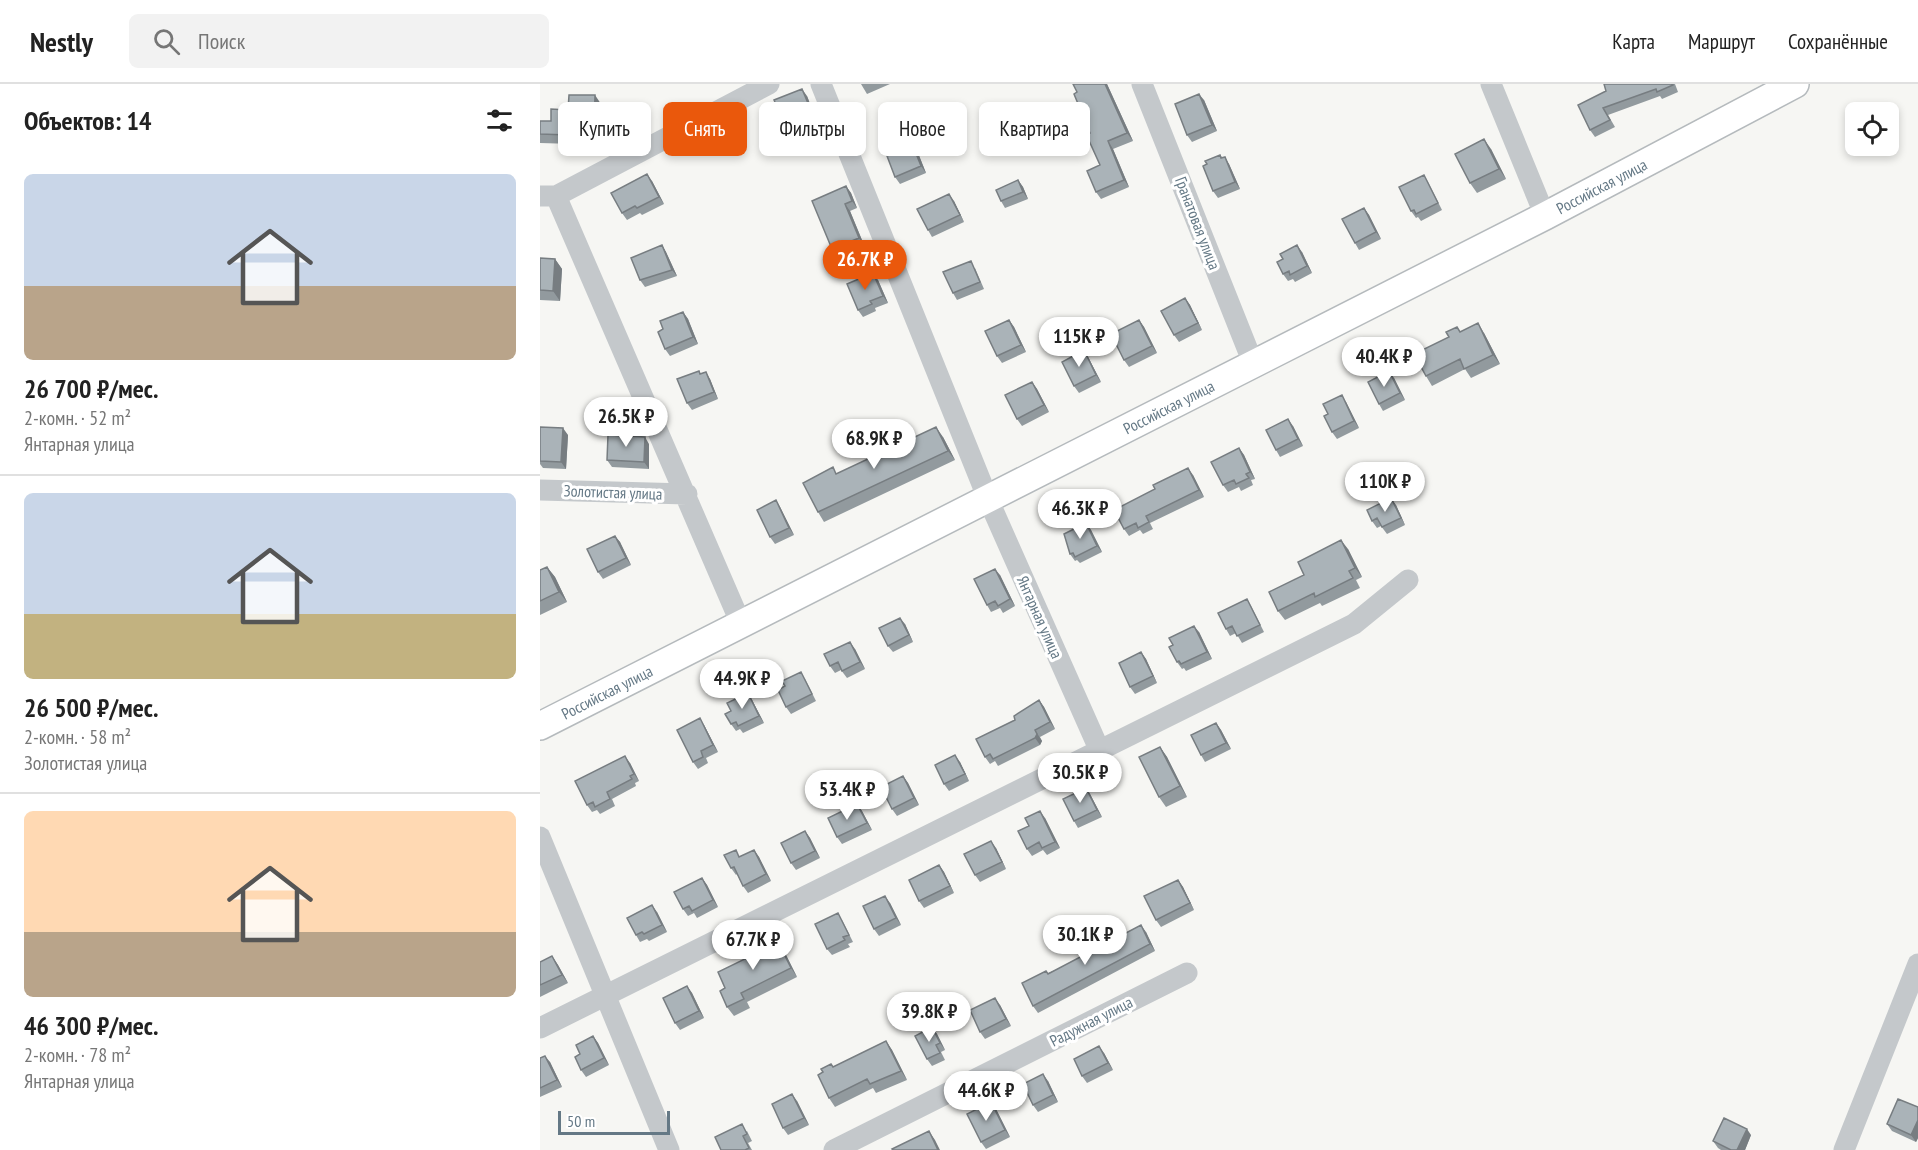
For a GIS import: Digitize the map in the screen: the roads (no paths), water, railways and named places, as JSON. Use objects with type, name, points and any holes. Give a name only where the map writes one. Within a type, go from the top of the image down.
[{"type":"main road","name":"Российская улица","points":[[540,726],[1545,216],[1795,84]]},
{"type":"street","points":[[741,624],[687,494],[548,196],[769,84]]},
{"type":"street","name":"Янтарная улица","points":[[821,84],[988,499],[1099,749]]},
{"type":"street","name":"Гранатовая улица","points":[[1142,84],[1253,363]]},
{"type":"street","points":[[1491,84],[1545,216]]},
{"type":"street","name":"Золотистая улица","points":[[540,490],[687,494]]},
{"type":"street","points":[[540,1028],[1354,624],[1408,580]]},
{"type":"street","points":[[540,837],[669,1150]]},
{"type":"street","points":[[1846,1149],[1918,964]]},
{"type":"street","name":"Радужная улица","points":[[834,1150],[1187,973]]}]
